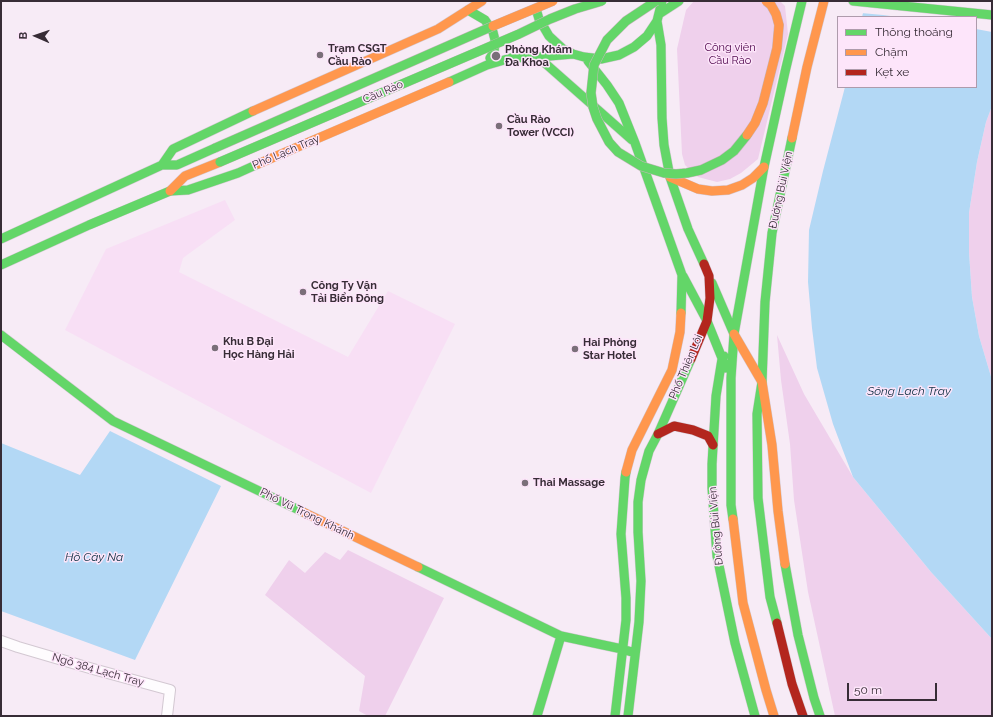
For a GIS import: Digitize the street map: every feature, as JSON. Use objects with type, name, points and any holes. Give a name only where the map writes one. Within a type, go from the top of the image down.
[{"type":"main road","points":[[1,239],[162,165],[174,149],[250,112],[438,29],[482,1]]},
{"type":"main road","points":[[534,1],[538,19],[549,36],[563,49],[584,57],[601,59],[619,55],[634,48],[647,36],[658,18],[662,1]]},
{"type":"main road","name":"Cầu Rào","points":[[162,165],[177,165],[513,17],[553,1]]},
{"type":"main road","name":"Cầu Rào","points":[[170,191],[185,176],[519,34],[550,19],[575,9],[602,1]]},
{"type":"main road","points":[[656,1],[626,22],[607,40],[594,65],[591,93],[597,119],[609,142],[618,152],[640,166],[664,173],[676,174],[701,170],[722,160],[734,151],[755,123],[763,104],[777,48],[779,25],[776,14],[771,5],[766,1]]},
{"type":"main road","points":[[658,18],[679,1]]},
{"type":"main road","name":"Đường Bùi Viện","points":[[774,716],[743,602],[731,506],[731,378],[734,334],[764,167],[802,1]]},
{"type":"main road","name":"Đường Bùi Viện","points":[[803,716],[792,684],[770,597],[758,498],[757,414],[762,382],[765,302],[772,233],[807,67],[824,1]]},
{"type":"main road","points":[[853,1],[992,15]]},
{"type":"main road","points":[[468,10],[484,20],[493,32],[495,40],[494,52],[486,65]]},
{"type":"main road","name":"Phố Thiên Lôi","points":[[628,716],[639,622],[641,581],[638,502],[641,480],[649,452],[707,320],[710,298],[708,276],[688,229],[670,177],[664,145],[661,45],[658,18]]},
{"type":"main road","name":"Phố Lạch Tray","points":[[1,265],[170,191],[188,190],[238,173],[486,65],[511,58],[573,54]]},
{"type":"main road","points":[[538,57],[635,143]]},
{"type":"main road","name":"Phố Thiên Lôi","points":[[584,57],[607,85],[619,103],[635,143],[682,275],[680,332],[672,370],[632,450],[625,478],[621,534],[626,620],[615,716]]},
{"type":"main road","points":[[670,177],[698,189],[712,191],[728,190],[742,185],[753,178],[764,167]]},
{"type":"main road","points":[[682,275],[707,320],[722,360],[731,378]]},
{"type":"main road","points":[[708,276],[734,334],[762,382]]},
{"type":"main road","name":"Đường Bùi Viện","points":[[734,334],[722,360],[716,396],[712,488],[717,556],[735,644],[755,716]]},
{"type":"main road","name":"Phố Vũ Trọng Khánh","points":[[1,335],[113,421],[561,636],[635,653]]},
{"type":"main road","name":"Đường Bùi Viện","points":[[762,382],[772,445],[778,511],[786,573],[798,635],[820,716]]},
{"type":"main road","points":[[658,434],[674,426],[693,430],[708,436],[713,445]]},
{"type":"main road","points":[[537,716],[561,636]]},
{"type":"street","name":"Ngõ 384 Lạch Tray","points":[[1,641],[170,690],[167,716]]},
{"type":"shaded area","name":"Khu B Đại Học Hàng Hải","points":[[225,200],[235,220],[183,258],[179,272],[348,357],[388,291],[455,324],[371,493],[65,330],[106,249]]},
{"type":"green space","name":"Công viên Cầu Rào","points":[[694,1],[780,1],[785,6],[788,34],[758,159],[741,173],[730,179],[717,182],[698,177],[685,165],[682,154],[677,49],[686,10]]},
{"type":"green space","points":[[992,106],[992,380],[979,336],[972,297],[969,252],[969,213],[977,162],[986,122]]},
{"type":"green space","points":[[777,335],[804,394],[853,477],[931,572],[992,639],[992,716],[835,716],[808,592],[794,500],[790,444],[781,380]]},
{"type":"green space","points":[[348,550],[444,598],[385,716],[368,716],[359,711],[365,676],[265,595],[289,560],[305,573],[325,552],[340,560]]},
{"type":"water","name":"Sông Lạch Tray","points":[[866,1],[992,1],[992,106],[986,122],[977,162],[969,213],[969,252],[972,297],[979,336],[992,380],[992,639],[931,572],[853,477],[833,424],[817,368],[808,282],[809,230],[845,88],[977,88],[977,16],[862,16]]},
{"type":"water","name":"Hồ Cây Na","points":[[110,431],[221,486],[135,660],[1,611],[1,443],[80,475]]},
{"type":"pier","points":[[864,1],[992,1],[992,32],[977,29],[977,16],[890,16],[861,13]]},
{"type":"traffic: fast","points":[[220,162],[519,34],[550,19],[575,9],[602,1]]},
{"type":"traffic: fast","points":[[656,1],[626,21],[607,40],[594,65],[591,93],[593,107],[597,119],[609,142],[618,152],[641,166],[664,173],[676,174],[701,170],[722,160],[734,151],[747,135]]},
{"type":"traffic: fast","points":[[536,9],[539,19],[549,36],[563,49],[584,57],[601,59],[619,55],[634,47],[647,36],[657,21],[662,1]]},
{"type":"traffic: fast","points":[[659,14],[679,1]]},
{"type":"traffic: fast","points":[[733,519],[731,505],[731,378],[734,334],[764,167],[802,1]]},
{"type":"traffic: fast","points":[[853,1],[992,15]]},
{"type":"traffic: fast","points":[[468,10],[485,20],[493,32],[495,40],[494,52],[490,58]]},
{"type":"traffic: fast","points":[[657,21],[661,45],[664,145],[670,177],[688,229],[704,264]]},
{"type":"traffic: fast","points":[[215,148],[493,26]]},
{"type":"traffic: fast","points":[[449,82],[487,65],[511,58],[573,54]]},
{"type":"traffic: fast","points":[[538,57],[632,140]]},
{"type":"traffic: fast","points":[[588,61],[619,103],[635,143],[682,275],[681,313]]},
{"type":"traffic: fast","points":[[1,239],[162,165],[173,149],[253,111]]},
{"type":"traffic: fast","points":[[777,623],[770,597],[758,498],[757,414],[762,382],[765,302],[772,233],[792,138]]},
{"type":"traffic: fast","points":[[162,165],[177,165],[215,148]]},
{"type":"traffic: fast","points":[[1,265],[89,225],[170,191],[188,190],[238,173],[258,164]]},
{"type":"traffic: fast","points":[[683,276],[707,321],[726,368]]},
{"type":"traffic: fast","points":[[712,283],[734,334]]},
{"type":"traffic: fast","points":[[1,335],[113,421],[303,512]]},
{"type":"traffic: fast","points":[[724,356],[722,359],[716,396],[712,464],[712,488],[717,556],[735,643],[755,716]]},
{"type":"traffic: fast","points":[[628,716],[639,622],[641,581],[638,502],[641,480],[649,451],[691,359]]},
{"type":"traffic: fast","points":[[615,716],[626,620],[626,598],[621,534],[626,472]]},
{"type":"traffic: fast","points":[[785,564],[798,635],[820,716]]},
{"type":"traffic: fast","points":[[418,567],[561,636],[635,653]]},
{"type":"traffic: fast","points":[[537,716],[561,636]]},
{"type":"traffic: slow","points":[[253,111],[438,29],[482,1]]},
{"type":"traffic: slow","points":[[493,26],[553,1]]},
{"type":"traffic: slow","points":[[747,135],[755,123],[763,103],[777,48],[779,25],[776,14],[771,5],[766,1]]},
{"type":"traffic: slow","points":[[792,138],[807,67],[824,1]]},
{"type":"traffic: slow","points":[[258,164],[449,82]]},
{"type":"traffic: slow","points":[[170,191],[185,176],[220,162]]},
{"type":"traffic: slow","points":[[670,177],[698,189],[712,191],[728,190],[742,185],[753,178],[764,167]]},
{"type":"traffic: slow","points":[[626,472],[632,450],[672,370],[680,332],[681,313]]},
{"type":"traffic: slow","points":[[734,334],[762,382],[772,445],[778,511],[785,564]]},
{"type":"traffic: slow","points":[[303,512],[418,567]]},
{"type":"traffic: slow","points":[[733,519],[743,603],[774,716]]},
{"type":"traffic: jam","points":[[691,359],[707,321],[710,298],[709,276],[704,264]]},
{"type":"traffic: jam","points":[[658,434],[674,426],[693,430],[708,436],[713,445]]},
{"type":"traffic: jam","points":[[777,623],[792,684],[803,716]]},
{"type":"place","name":"Trạm CSGT Cầu Rào","points":[[320,55]]},
{"type":"place","name":"Phòng Khám Đa Khoa","points":[[496,56]]},
{"type":"place","name":"Cầu Rào Tower (VCCI)","points":[[499,126]]},
{"type":"place","name":"Công Ty Vận Tải Biển Đông","points":[[303,292]]},
{"type":"place","name":"Khu B Đại Học Hàng Hải","points":[[215,348]]},
{"type":"place","name":"Hai Phòng Star Hotel","points":[[575,349]]},
{"type":"place","name":"Thai Massage","points":[[525,483]]}]
